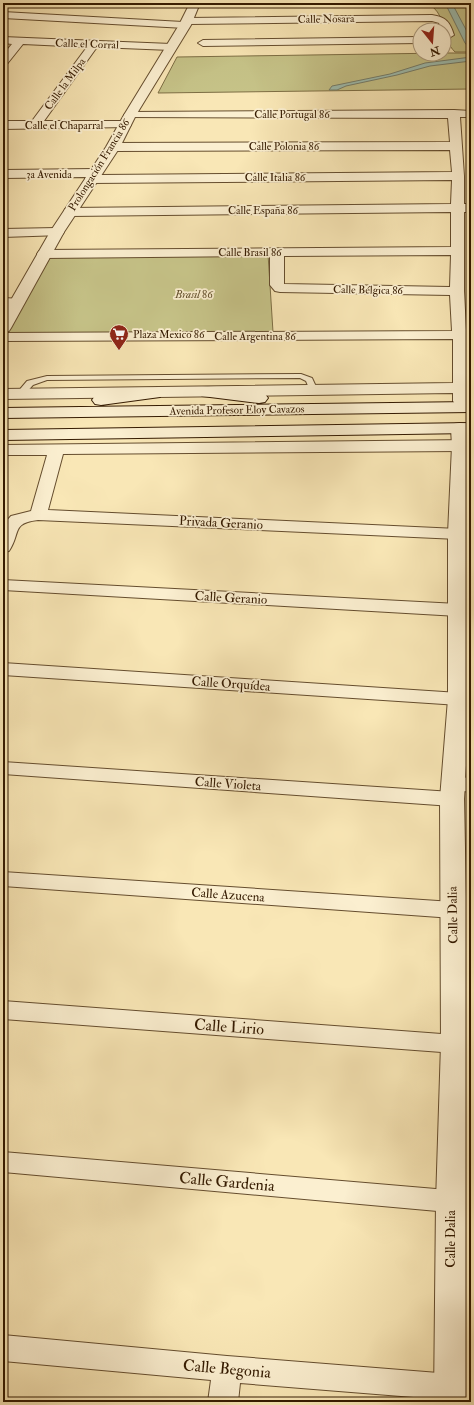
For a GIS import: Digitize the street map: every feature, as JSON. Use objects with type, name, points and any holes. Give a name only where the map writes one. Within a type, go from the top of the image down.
[{"type":"street","name":"Prolongación Francia 86","points":[[3,328],[57,232],[113,147],[127,120],[186,23],[195,3]]},
{"type":"street","points":[[3,16],[186,23]]},
{"type":"street","name":"Calle Nosara","points":[[186,23],[432,18],[441,19],[444,22]]},
{"type":"street","name":"Calle el Corral","points":[[3,40],[171,47]]},
{"type":"street","name":"Calle Nosara","points":[[203,43],[412,40]]},
{"type":"street","points":[[3,62],[20,41]]},
{"type":"street","name":"Calle la Milpa","points":[[36,124],[94,44]]},
{"type":"street","points":[[3,450],[56,450],[466,427],[461,388],[457,291],[456,250],[458,176],[454,113]]},
{"type":"street","name":"Calle Portugal 86","points":[[127,120],[454,113],[471,114]]},
{"type":"street","name":"Calle el Chaparral","points":[[3,124],[127,120]]},
{"type":"street","name":"Calle Polonia 86","points":[[113,147],[456,146]]},
{"type":"street","name":"3a Avenida","points":[[3,174],[93,176]]},
{"type":"street","name":"Calle Italia 86","points":[[93,176],[458,176]]},
{"type":"street","name":"Calle España 86","points":[[70,212],[471,208]]},
{"type":"street","points":[[3,233],[57,232]]},
{"type":"street","name":"Calle Brasil 86","points":[[44,254],[456,250]]},
{"type":"street","name":"Calle Bélgica 86","points":[[277,252],[278,288],[457,291]]},
{"type":"street","points":[[3,302],[18,302]]},
{"type":"street","name":"Calle Argentina 86","points":[[3,336],[460,335]]},
{"type":"street","points":[[3,394],[461,388]]},
{"type":"street","points":[[208,392],[345,408]]},
{"type":"street","points":[[8,413],[154,393]]},
{"type":"street","name":"Avenida Profesor Eloy Cavazos","points":[[8,413],[345,408],[466,427]]},
{"type":"street","name":"Avenida Profesor Eloy Cavazos","points":[[3,434],[466,427]]},
{"type":"street","name":"Calle Dalia","points":[[451,1395],[461,1203],[454,1044],[453,910],[459,789],[458,534],[466,427]]},
{"type":"street","points":[[38,515],[56,450]]},
{"type":"street","name":"Privada Geranio","points":[[3,547],[11,524],[14,521],[20,516],[38,515],[458,534]]},
{"type":"street","name":"Calle Geranio","points":[[3,585],[458,610]]},
{"type":"street","name":"Calle Orquídea","points":[[3,669],[459,699]]},
{"type":"street","name":"Calle Violeta","points":[[3,768],[459,789]]},
{"type":"street","name":"Calle Azucena","points":[[3,879],[453,910]]},
{"type":"street","name":"Calle Lirio","points":[[3,1010],[454,1044]]},
{"type":"street","name":"Calle Gardenia","points":[[3,1162],[461,1203]]},
{"type":"street","name":"Calle Begonia","points":[[3,1348],[227,1369],[451,1395]]},
{"type":"street","points":[[223,1402],[227,1369]]},
{"type":"lane","points":[[20,394],[30,383],[39,379],[95,377],[301,376],[309,380],[314,391]]},
{"type":"green space","points":[[429,3],[471,3],[471,52],[455,52],[453,50],[452,22],[442,22],[440,16]]},
{"type":"green space","points":[[412,53],[412,62],[452,62],[452,53],[471,53],[471,89],[158,93],[177,57]]},
{"type":"green space","name":"Brasil 86","points":[[52,254],[268,254],[273,332],[7,334]]},
{"type":"shaded area","points":[[448,3],[456,3],[454,7],[471,39],[471,50],[465,43],[447,7]]},
{"type":"shaded area","points":[[471,57],[471,61],[430,66],[346,86],[337,90],[329,90],[332,86],[390,74],[425,63],[452,62],[452,59]]},
{"type":"place","name":"Plaza Mexico 86","points":[[119,351]]}]
